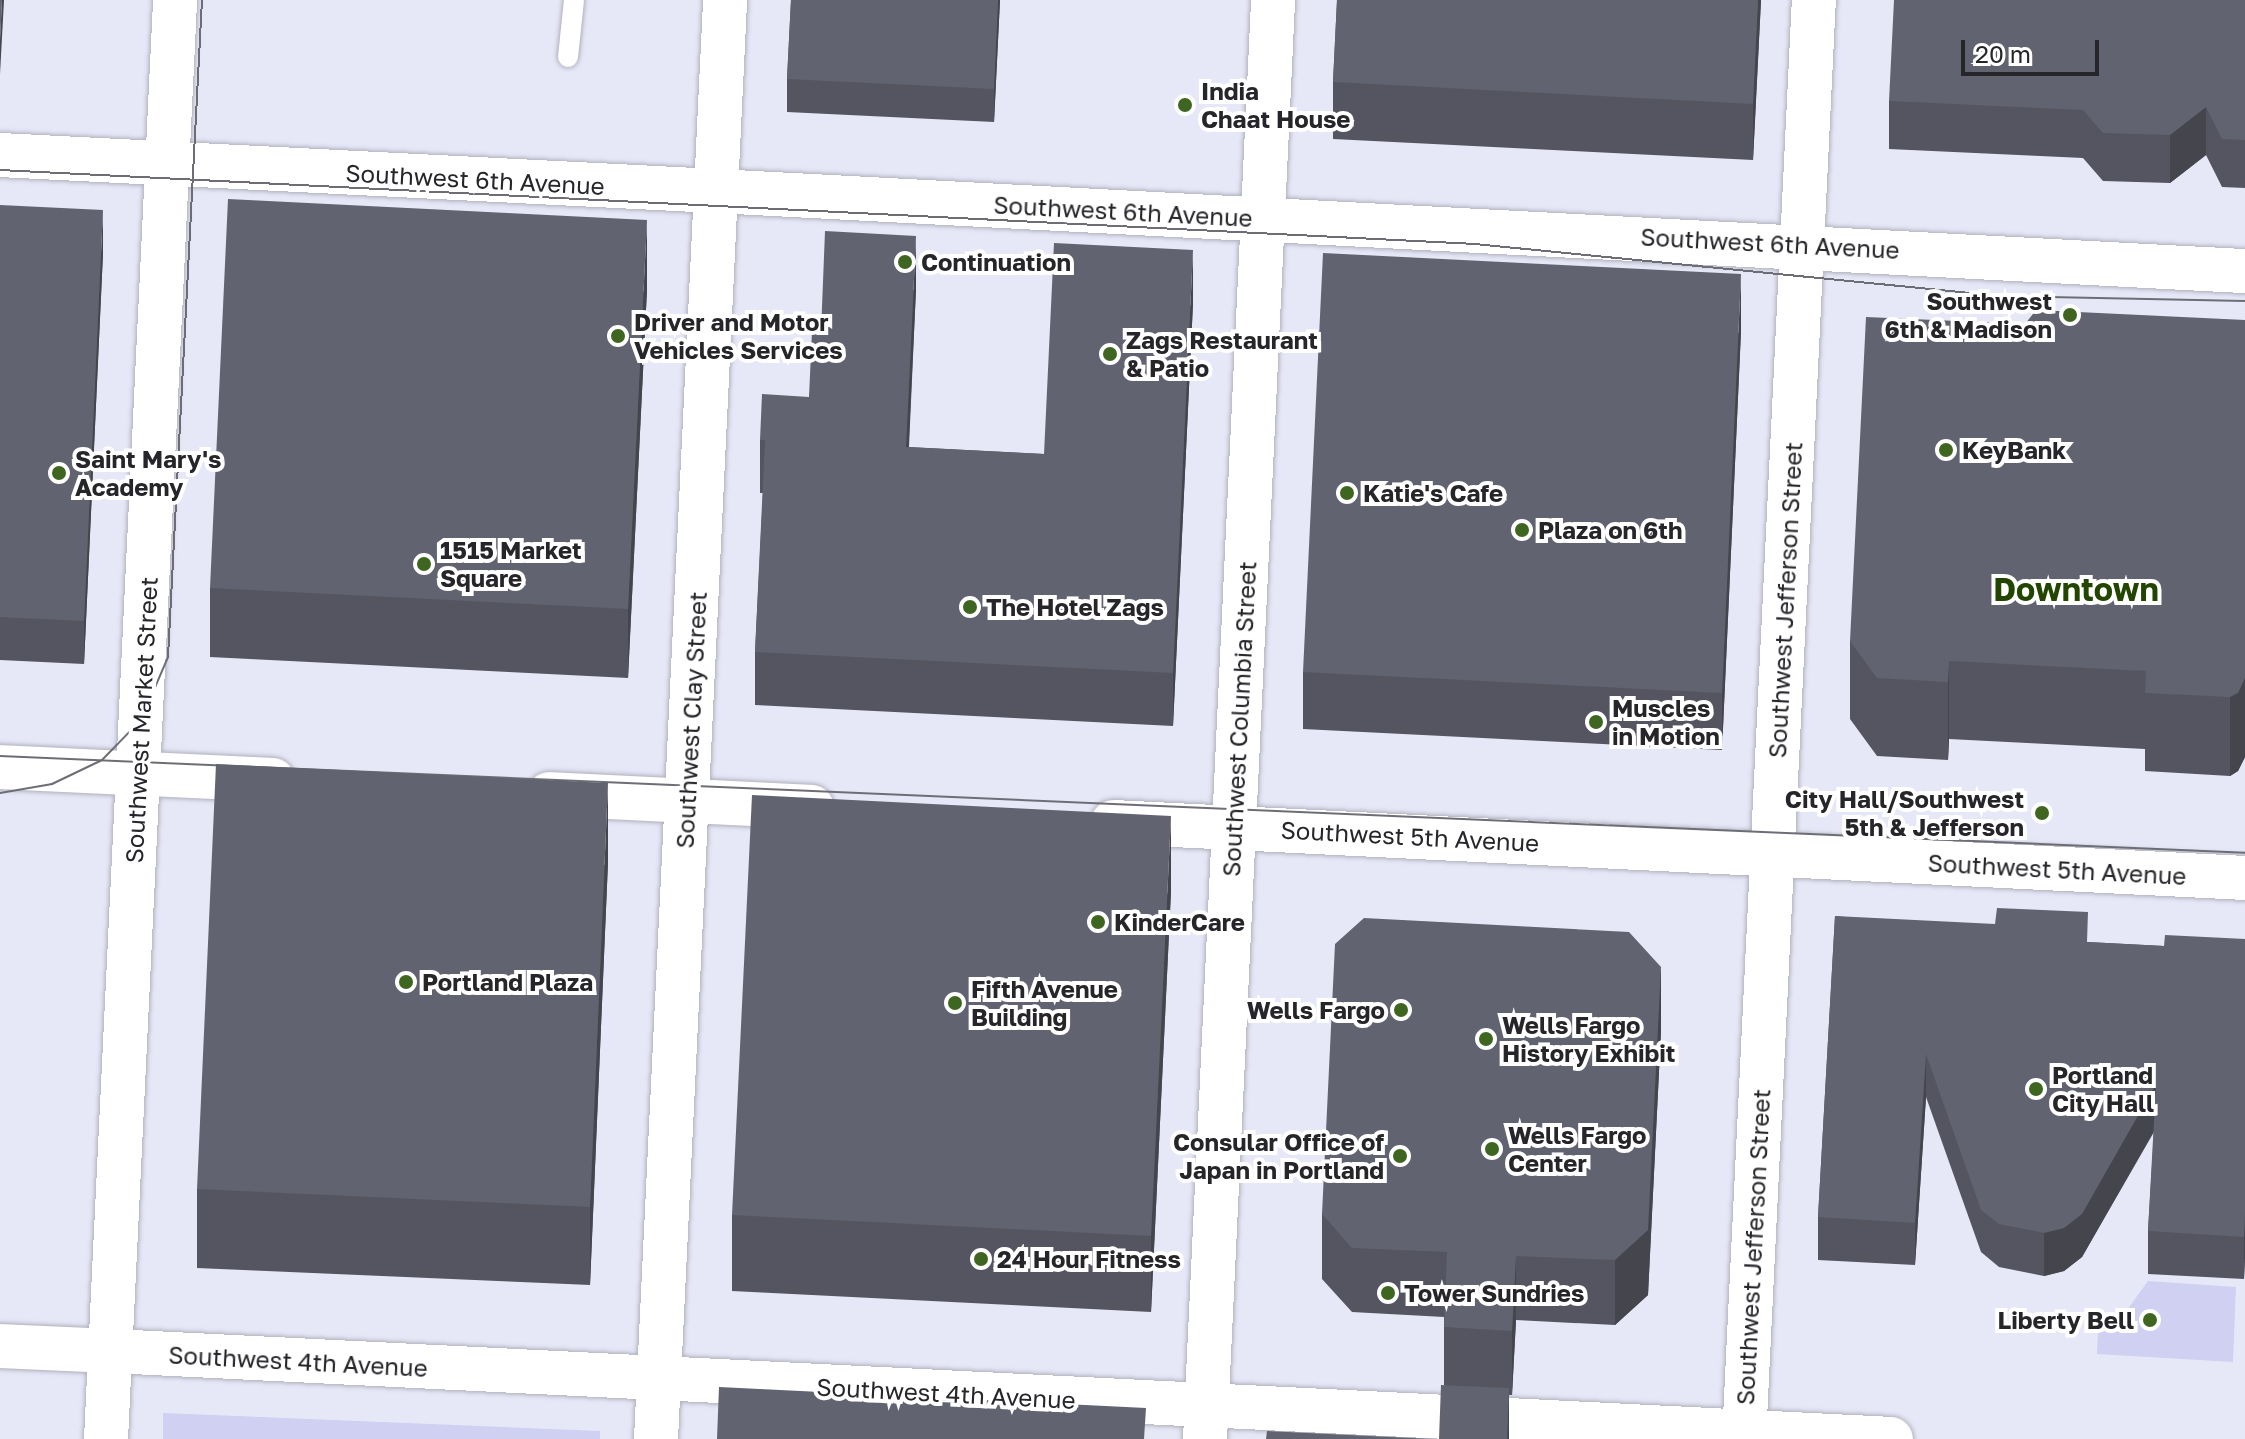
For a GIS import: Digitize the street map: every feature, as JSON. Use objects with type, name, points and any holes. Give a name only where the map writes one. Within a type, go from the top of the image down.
[{"type":"main road","name":"Southwest Market Street","points":[[106,1439],[175,0]]},
{"type":"main road","name":"Southwest Clay Street","points":[[656,1439],[725,0]]},
{"type":"main road","name":"Southwest Columbia Street","points":[[1205,1422],[1273,0]]},
{"type":"main road","name":"Southwest Jefferson Street","points":[[1744,1436],[1814,0]]},
{"type":"main road","name":"Southwest 6th Avenue","points":[[0,155],[1801,244],[2245,271]]},
{"type":"main road","points":[[0,767],[321,782]]},
{"type":"main road","points":[[509,792],[851,809]]},
{"type":"main road","name":"Southwest 5th Avenue","points":[[1068,819],[2245,878]]},
{"type":"main road","name":"Southwest 4th Avenue","points":[[0,1346],[660,1378],[1205,1422],[1891,1439]]},
{"type":"lane","points":[[568,57],[574,0]]},
{"type":"shaded area","points":[[2148,1281],[2236,1287],[2233,1362],[2097,1354],[2098,1331],[2127,1310]]},
{"type":"shaded area","points":[[163,1413],[600,1431],[600,1439],[163,1439]]},
{"type":"building","points":[[791,0],[998,0],[994,89],[787,79]]},
{"type":"building","points":[[1337,0],[1758,0],[1753,104],[1333,82]]},
{"type":"building","points":[[1894,0],[2245,0],[2245,140],[2222,139],[2206,107],[2170,135],[2103,133],[2083,110],[1889,101]]},
{"type":"building","name":"1515 Market Square","points":[[228,199],[647,220],[628,609],[210,588]]},
{"type":"building","name":"Saint Mary's Academy","points":[[0,205],[103,210],[84,621],[0,617]]},
{"type":"building","name":"The Hotel Zags","points":[[825,231],[916,236],[906,447],[1044,454],[1054,243],[1193,250],[1173,673],[755,652],[765,440],[760,440],[762,394],[809,397],[812,331],[821,332]]},
{"type":"building","name":"Plaza on 6th","points":[[1323,253],[1741,274],[1722,693],[1303,672]]},
{"type":"building","points":[[2036,310],[2245,320],[2245,678],[2238,693],[2230,697],[2145,693],[2146,671],[1949,661],[1948,682],[1877,678],[1850,641],[1866,317],[2025,324]]},
{"type":"building","name":"Portland Plaza","points":[[216,764],[608,783],[590,1207],[197,1189]]},
{"type":"building","name":"Fifth Avenue Building","points":[[752,795],[1171,816],[1151,1236],[732,1215]]},
{"type":"building","name":"Portland City Hall","points":[[1997,908],[2088,912],[2087,942],[2164,946],[2165,935],[2245,939],[2244,1237],[2148,1231],[2156,1084],[2082,1214],[2064,1228],[2044,1233],[1999,1224],[1981,1210],[1926,1054],[1915,1223],[1818,1217],[1835,916],[1995,924]]},
{"type":"building","name":"Wells Fargo Center","points":[[1364,918],[1629,932],[1661,967],[1648,1230],[1615,1260],[1516,1256],[1512,1331],[1444,1327],[1447,1252],[1352,1248],[1322,1214],[1335,944]]},
{"type":"building","points":[[1441,1385],[1509,1388],[1507,1439],[1439,1439]]},
{"type":"building","points":[[719,1387],[1146,1408],[1144,1439],[717,1439]]},
{"type":"building","points":[[1267,1431],[1433,1439],[1266,1439]]},
{"type":"tram line","points":[[0,793],[52,784],[102,760],[141,720],[168,657],[202,0]]},
{"type":"tram line","points":[[0,170],[1475,244],[2001,296],[2245,301]]},
{"type":"tram line","points":[[0,756],[2245,853]]},
{"type":"place","name":"India Chaat House","points":[[1185,105]]},
{"type":"place","name":"Continuation","points":[[905,262]]},
{"type":"place","name":"Southwest 6th & Madison","points":[[2070,315]]},
{"type":"place","name":"Driver and Motor Vehicles Services","points":[[618,336]]},
{"type":"place","name":"Zags Restaurant & Patio","points":[[1110,354]]},
{"type":"place","name":"KeyBank","points":[[1946,450]]},
{"type":"place","name":"Saint Mary's Academy","points":[[59,473]]},
{"type":"place","name":"Katie's Cafe","points":[[1347,493]]},
{"type":"place","name":"Plaza on 6th","points":[[1522,530]]},
{"type":"place","name":"1515 Market Square","points":[[424,564]]},
{"type":"place","name":"The Hotel Zags","points":[[970,607]]},
{"type":"place","name":"Muscles in Motion","points":[[1596,722]]},
{"type":"place","name":"City Hall/Southwest 5th & Jefferson","points":[[2042,813]]},
{"type":"place","name":"KinderCare","points":[[1098,922]]},
{"type":"place","name":"Portland Plaza","points":[[406,982]]},
{"type":"place","name":"Fifth Avenue Building","points":[[955,1003]]},
{"type":"place","name":"Wells Fargo","points":[[1401,1010]]},
{"type":"place","name":"Wells Fargo History Exhibit","points":[[1486,1039]]},
{"type":"place","name":"Portland City Hall","points":[[2036,1089]]},
{"type":"place","name":"Wells Fargo Center","points":[[1492,1149]]},
{"type":"place","name":"Consular Office of Japan in Portland","points":[[1400,1156]]},
{"type":"place","name":"24 Hour Fitness","points":[[981,1259]]},
{"type":"place","name":"Tower Sundries","points":[[1388,1293]]},
{"type":"place","name":"Liberty Bell","points":[[2150,1320]]},
{"type":"district","name":"Downtown","points":[[2076,589]]}]
